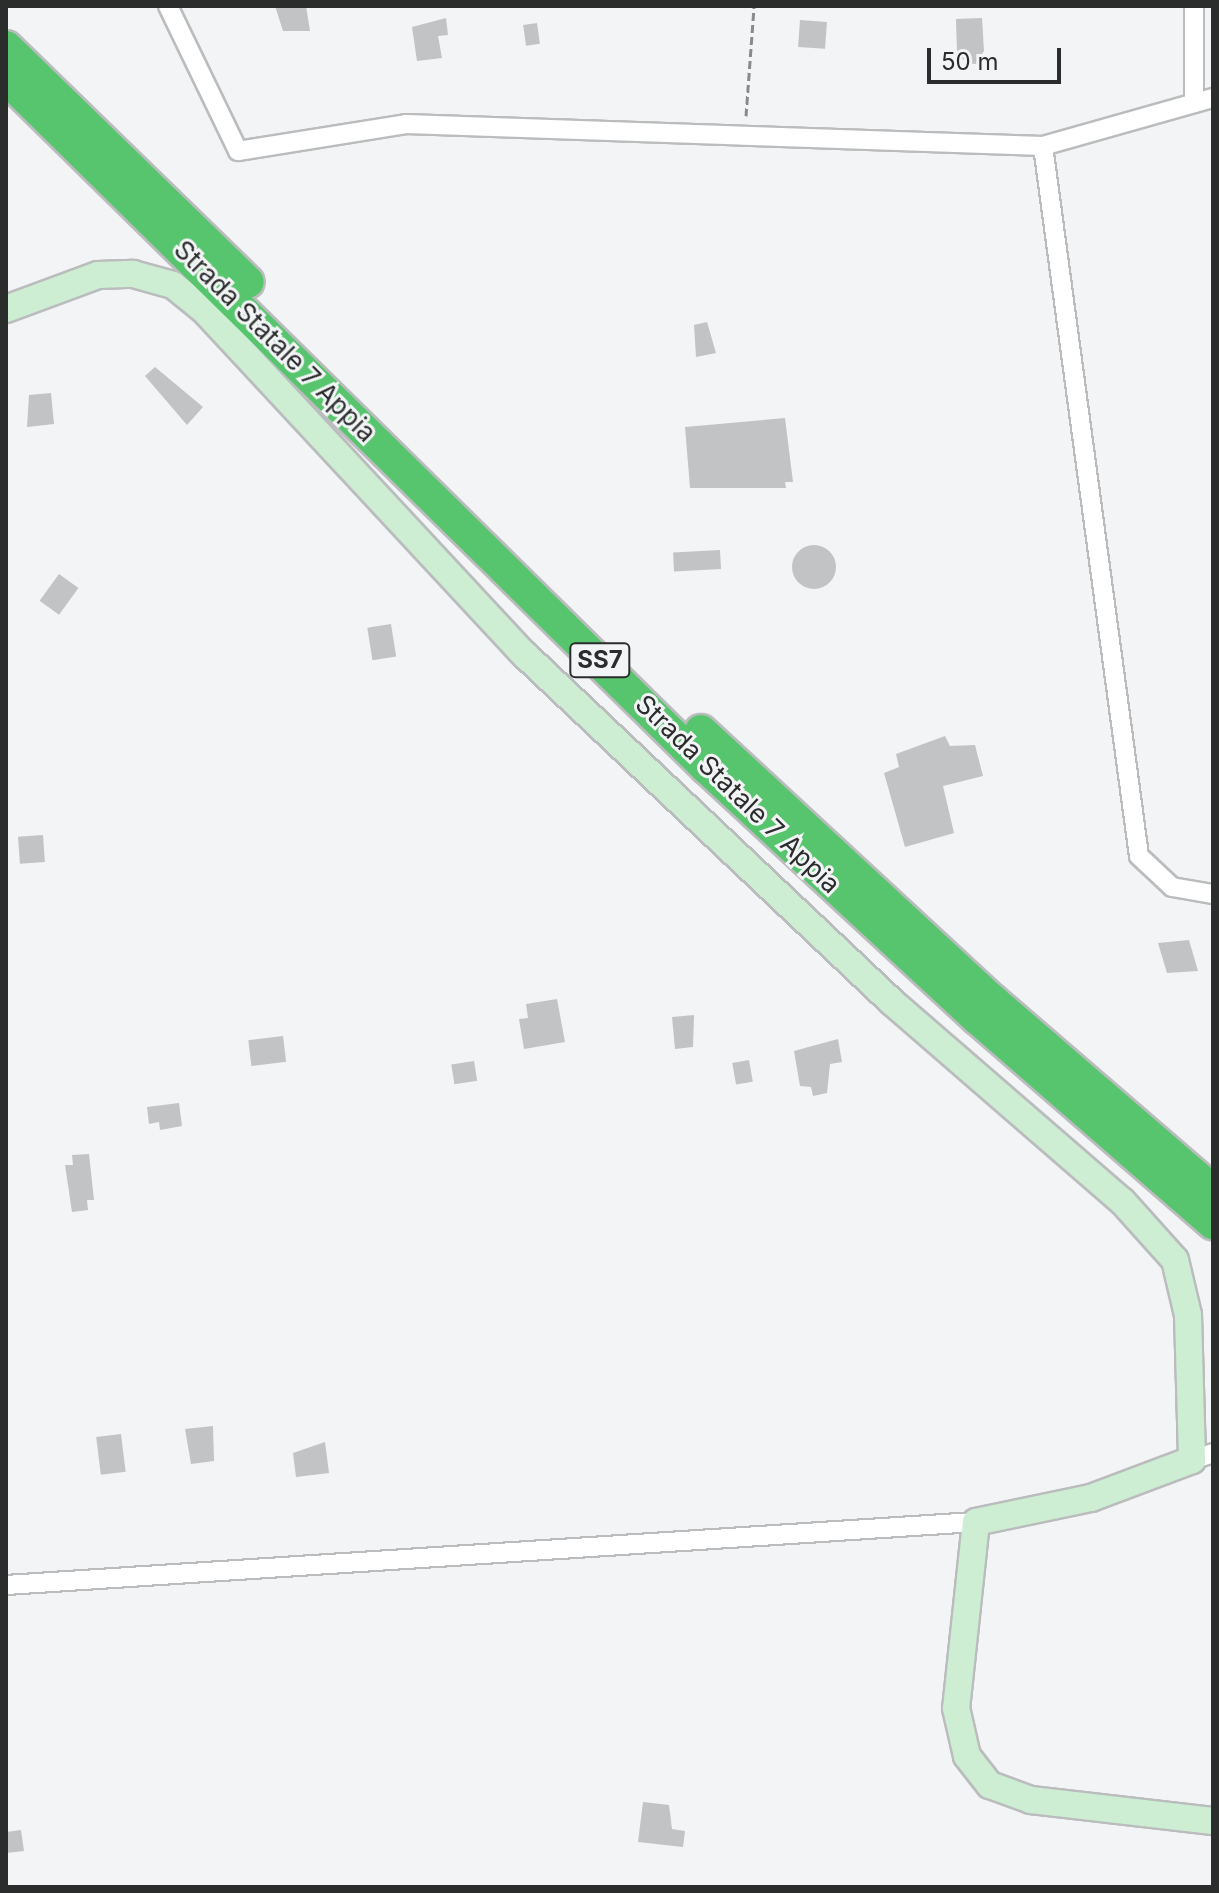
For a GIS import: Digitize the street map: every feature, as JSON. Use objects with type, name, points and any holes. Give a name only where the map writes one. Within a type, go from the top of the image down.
[{"type":"highway","name":"Strada Statale 7 Appia","points":[[6,47],[124,155],[419,457],[724,753],[993,1001],[1213,1191]]},
{"type":"highway","name":"Strada Statale 7 Appia","points":[[6,78],[707,768],[977,1018],[1213,1223]]},
{"type":"street","points":[[168,6],[238,151],[406,124],[1043,146],[1213,98]]},
{"type":"street","points":[[1194,6],[1194,103]]},
{"type":"street","points":[[1043,146],[1139,856],[1172,887],[1213,894]]},
{"type":"street","points":[[6,309],[98,275],[133,274],[173,285],[203,309],[525,655],[892,1002],[1122,1201],[1175,1260],[1188,1315],[1203,1457],[1091,1498],[976,1522],[6,1585]]},
{"type":"street","points":[[976,1522],[956,1708],[967,1756],[990,1785],[1031,1800],[1213,1821]]},
{"type":"path","points":[[745,136],[754,6]]},
{"type":"building","points":[[275,6],[306,6],[310,31],[283,31]]},
{"type":"building","points":[[446,18],[448,35],[438,36],[442,58],[417,61],[412,27]]},
{"type":"building","points":[[982,18],[984,51],[976,64],[966,63],[957,52],[956,19]]},
{"type":"building","points":[[800,20],[827,22],[825,49],[798,47]]},
{"type":"building","points":[[537,23],[540,44],[526,46],[523,25]]},
{"type":"building","points":[[707,322],[716,353],[696,357],[694,325]]},
{"type":"building","points":[[155,367],[203,407],[187,425],[145,376]]},
{"type":"building","points":[[51,393],[54,424],[27,427],[29,395]]},
{"type":"building","points":[[785,418],[793,482],[785,482],[786,488],[690,488],[685,427]]},
{"type":"building","points":[[814,545],[830,551],[836,567],[830,583],[814,589],[798,583],[792,567],[798,551]]},
{"type":"building","points":[[720,550],[721,569],[674,571],[673,552]]},
{"type":"building","points":[[59,574],[78,588],[59,615],[40,601]]},
{"type":"building","points":[[391,624],[396,657],[372,660],[367,628]]},
{"type":"building","points":[[945,736],[950,746],[975,745],[983,776],[943,786],[954,833],[905,847],[884,773],[899,767],[896,754]]},
{"type":"building","points":[[43,835],[45,862],[20,864],[18,837]]},
{"type":"building","points":[[1189,940],[1198,971],[1167,973],[1158,943]]},
{"type":"building","points":[[557,999],[565,1042],[524,1049],[519,1019],[528,1018],[526,1004]]},
{"type":"building","points":[[694,1015],[693,1047],[675,1049],[672,1017]]},
{"type":"building","points":[[283,1036],[286,1062],[251,1066],[248,1040]]},
{"type":"building","points":[[838,1039],[842,1062],[830,1064],[827,1093],[813,1096],[811,1087],[800,1086],[794,1051]]},
{"type":"building","points":[[749,1060],[753,1082],[736,1085],[732,1063]]},
{"type":"building","points":[[474,1061],[477,1081],[454,1084],[451,1065]]},
{"type":"building","points":[[179,1103],[182,1126],[160,1130],[159,1122],[149,1124],[147,1107]]},
{"type":"building","points":[[89,1154],[94,1200],[87,1200],[88,1210],[72,1212],[65,1165],[73,1165],[72,1155]]},
{"type":"building","points":[[213,1426],[214,1461],[191,1464],[185,1429]]},
{"type":"building","points":[[121,1434],[126,1472],[101,1475],[96,1437]]},
{"type":"building","points":[[325,1442],[329,1473],[296,1477],[293,1453]]},
{"type":"building","points":[[643,1802],[669,1805],[672,1829],[685,1831],[683,1847],[638,1842]]},
{"type":"building","points":[[21,1830],[24,1851],[6,1853],[6,1832]]}]
